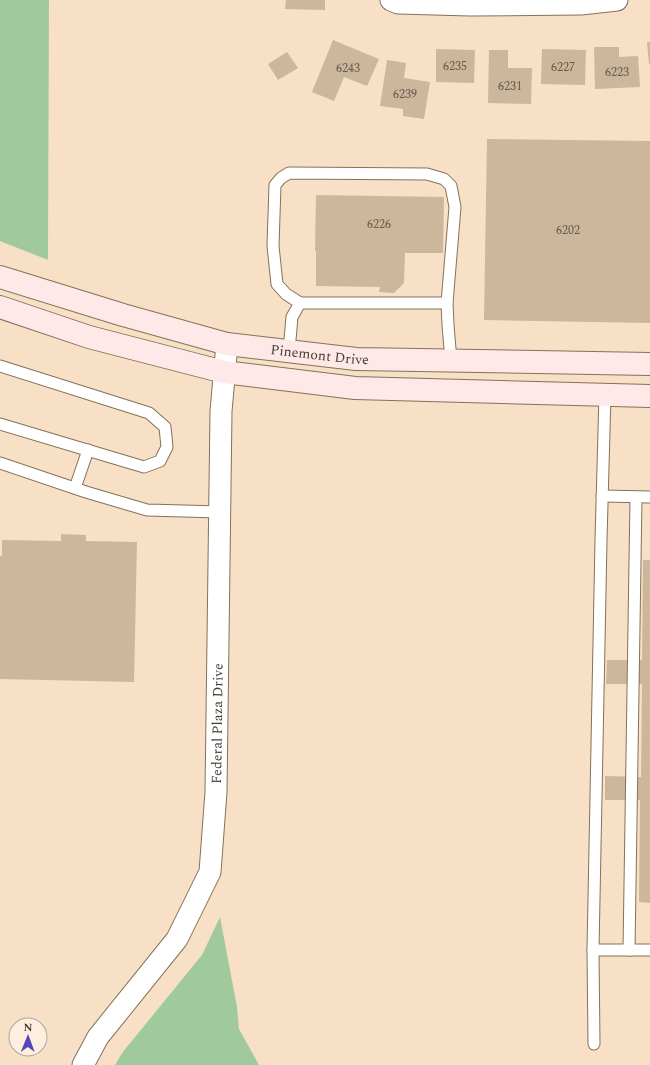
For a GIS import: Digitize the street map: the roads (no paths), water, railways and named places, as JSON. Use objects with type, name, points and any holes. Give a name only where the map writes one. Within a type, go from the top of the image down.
[{"type":"main road","name":"Pinemont Drive","points":[[0,277],[123,315],[227,344],[356,359],[650,364]]},
{"type":"main road","name":"Pinemont Drive","points":[[0,307],[89,337],[224,372],[355,388],[650,396]]},
{"type":"street","points":[[391,0],[398,3],[470,5],[581,4],[617,0]]},
{"type":"street","name":"Federal Plaza Drive","points":[[83,1065],[98,1037],[177,939],[210,872],[216,792],[221,411],[227,344]]},
{"type":"lane","points":[[447,303],[300,303],[286,294],[277,284],[274,254],[275,185],[281,178],[289,173],[427,174],[444,179],[451,186],[455,207],[447,303],[451,360]]},
{"type":"lane","points":[[290,351],[292,316],[300,303]]},
{"type":"lane","points":[[0,366],[149,413],[165,427],[167,447],[160,461],[144,466],[0,424]]},
{"type":"lane","points":[[594,1044],[593,950],[605,394]]},
{"type":"lane","points":[[75,488],[88,450]]},
{"type":"lane","points":[[0,464],[147,510],[220,512]]},
{"type":"lane","points":[[602,496],[650,497]]},
{"type":"lane","points":[[629,950],[636,497]]},
{"type":"lane","points":[[593,950],[650,950]]}]
